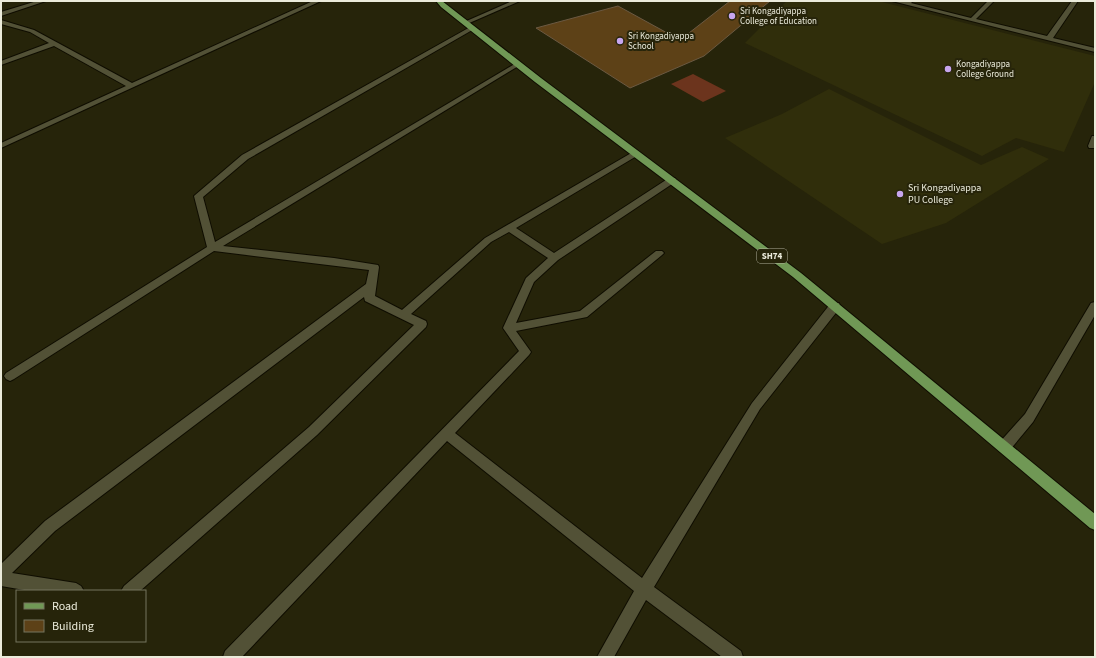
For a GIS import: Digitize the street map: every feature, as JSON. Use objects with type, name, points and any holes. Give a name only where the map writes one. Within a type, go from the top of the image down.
[{"type":"main road","name":"SH74","points":[[439,1],[518,64],[798,275],[1095,523]]},
{"type":"street","points":[[2,13],[44,1]]},
{"type":"street","points":[[1,146],[318,1]]},
{"type":"street","points":[[212,248],[198,196],[245,157],[468,25],[517,1]]},
{"type":"street","points":[[895,1],[908,2],[972,20],[1095,50]]},
{"type":"street","points":[[972,20],[991,1]]},
{"type":"street","points":[[1049,39],[1075,1]]},
{"type":"street","points":[[1,22],[32,30],[132,86]]},
{"type":"street","points":[[1,63],[55,43]]},
{"type":"street","points":[[10,376],[212,248],[518,64]]},
{"type":"street","points":[[1095,138],[1092,146],[1095,146]]},
{"type":"street","points":[[403,315],[488,240],[636,154]]},
{"type":"street","points":[[508,328],[530,280],[554,258],[672,180]]},
{"type":"street","points":[[509,228],[554,258]]},
{"type":"street","points":[[130,590],[314,431],[422,324],[369,298],[374,267],[334,261],[212,248]]},
{"type":"street","points":[[508,328],[583,314],[659,253]]},
{"type":"street","points":[[1,574],[50,526],[371,286]]},
{"type":"street","points":[[605,657],[644,589],[756,406],[835,306]]},
{"type":"street","points":[[1004,447],[1029,418],[1095,306]]},
{"type":"street","points":[[231,657],[525,352],[508,328]]},
{"type":"street","points":[[446,433],[644,589],[735,657]]},
{"type":"street","points":[[1,579],[70,590]]},
{"type":"shaded area","name":"Kongadiyappa College Ground","points":[[787,1],[878,1],[1095,56],[1095,82],[1064,152],[1016,138],[982,156],[745,43]]},
{"type":"shaded area","points":[[693,74],[726,91],[703,102],[671,84]]},
{"type":"shaded area","name":"Sri Kongadiyappa PU College","points":[[829,89],[981,165],[1022,147],[1049,159],[946,223],[882,244],[725,138],[782,114]]},
{"type":"building","name":"Sri Kongadiyappa School","points":[[730,1],[770,1],[704,56],[630,88],[536,28],[618,6],[680,40]]},
{"type":"place","name":"Sri Kongadiyappa College of Education","points":[[732,16]]},
{"type":"place","name":"Sri Kongadiyappa School","points":[[620,41]]},
{"type":"place","name":"Kongadiyappa College Ground","points":[[948,69]]},
{"type":"place","name":"Sri Kongadiyappa PU College","points":[[900,194]]}]
